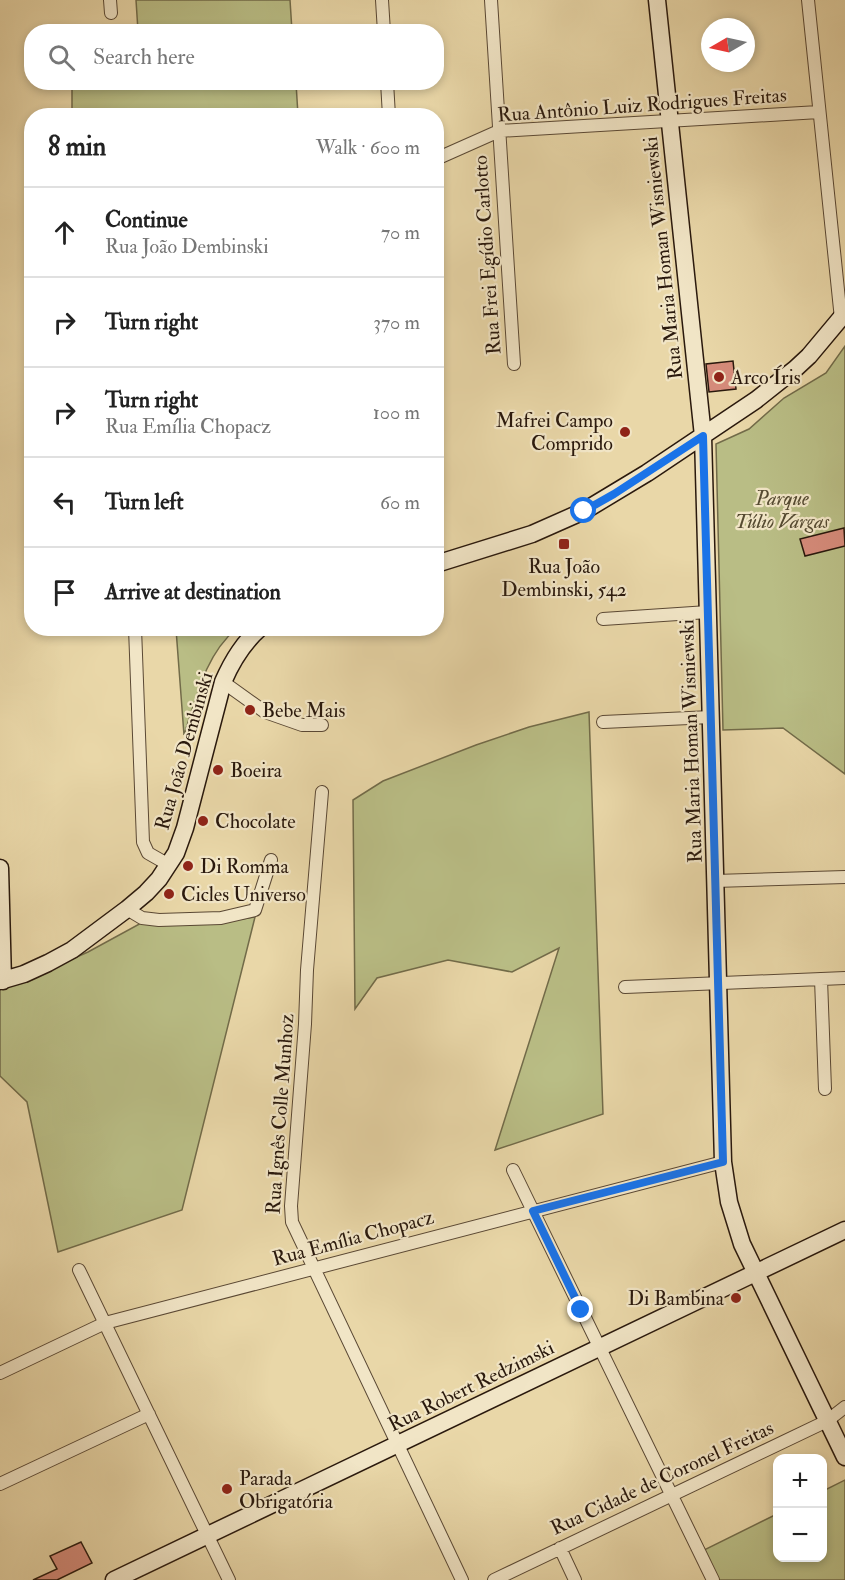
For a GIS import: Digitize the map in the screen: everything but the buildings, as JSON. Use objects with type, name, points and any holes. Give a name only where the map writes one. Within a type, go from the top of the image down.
[{"type":"street","points":[[110,0],[111,13]]},
{"type":"street","points":[[382,0],[384,24]]},
{"type":"street","name":"Rua Frei Egídio Carlotto","points":[[491,0],[514,364]]},
{"type":"street","name":"Rua Maria Homan Wisniewski","points":[[657,0],[703,436],[723,1162],[729,1202],[742,1244],[845,1457]]},
{"type":"street","points":[[444,562],[558,524],[614,494],[756,400],[795,369],[843,316],[808,0]]},
{"type":"street","points":[[387,90],[389,108]]},
{"type":"street","name":"Rua Antônio Luiz Rodrigues Freitas","points":[[444,155],[499,131],[819,112]]},
{"type":"street","points":[[603,619],[708,612]]},
{"type":"street","points":[[135,636],[143,842],[148,853],[169,865]]},
{"type":"street","name":"Rua João Dembinski","points":[[1,981],[24,974],[72,950],[127,909],[159,879],[176,853],[185,828],[223,682],[231,663],[252,636]]},
{"type":"street","points":[[223,682],[265,712],[302,725],[321,725]]},
{"type":"street","points":[[603,722],[711,717]]},
{"type":"street","name":"Rua Ignês Colle Munhoz","points":[[322,792],[307,970],[306,1017],[291,1206],[292,1222],[462,1580]]},
{"type":"street","points":[[127,909],[142,918],[159,920],[221,918],[255,910],[271,860]]},
{"type":"street","points":[[0,868],[1,981]]},
{"type":"street","points":[[716,881],[845,877]]},
{"type":"street","points":[[625,987],[845,978]]},
{"type":"street","points":[[821,979],[825,1089]]},
{"type":"street","name":"Rua Emília Chopacz","points":[[0,1372],[105,1323],[723,1162]]},
{"type":"street","points":[[513,1170],[713,1580]]},
{"type":"street","name":"Rua Robert Redzimski","points":[[114,1580],[845,1230]]},
{"type":"street","points":[[79,1270],[229,1580]]},
{"type":"street","name":"Rua Cidade de Coronel Freitas","points":[[494,1580],[828,1421],[845,1407]]},
{"type":"street","points":[[0,1484],[149,1414]]},
{"type":"street","points":[[560,1548],[575,1580]]},
{"type":"green space","points":[[136,0],[290,0],[292,24],[138,24]]},
{"type":"green space","points":[[72,90],[296,90],[298,108],[72,108]]},
{"type":"green space","name":"Parque Túlio Vargas","points":[[845,346],[845,774],[783,728],[723,730],[716,444],[749,429],[784,398],[826,373]]},
{"type":"green space","points":[[177,636],[229,636],[216,651],[209,664],[184,735]]},
{"type":"green space","points":[[589,712],[603,1114],[495,1150],[559,948],[512,972],[448,960],[377,978],[355,1009],[353,800],[383,781],[476,745],[529,727]]},
{"type":"green space","points":[[255,917],[182,1210],[58,1252],[27,1102],[0,1076],[0,988],[88,952],[143,922],[220,922]]},
{"type":"green space","points":[[845,1480],[845,1580],[718,1580],[704,1550],[773,1516],[773,1562],[827,1562],[827,1489]]},
{"type":"place","name":"Arco Íris","points":[[719,377]]},
{"type":"place","name":"Mafrei Campo Comprido","points":[[625,432]]},
{"type":"place","name":"Rua João Dembinski, 542","points":[[564,544]]},
{"type":"place","name":"Bebe Mais","points":[[250,710]]},
{"type":"place","name":"Boeira","points":[[218,770]]},
{"type":"place","name":"Chocolate","points":[[203,821]]},
{"type":"place","name":"Di Romma","points":[[188,866]]},
{"type":"place","name":"Cicles Universo","points":[[169,894]]},
{"type":"place","name":"Di Bambina","points":[[736,1298]]},
{"type":"place","name":"Parada Obrigatória","points":[[227,1489]]},
{"type":"route","points":[[581,1310],[533,1211],[723,1162],[703,436],[584,511]]}]
